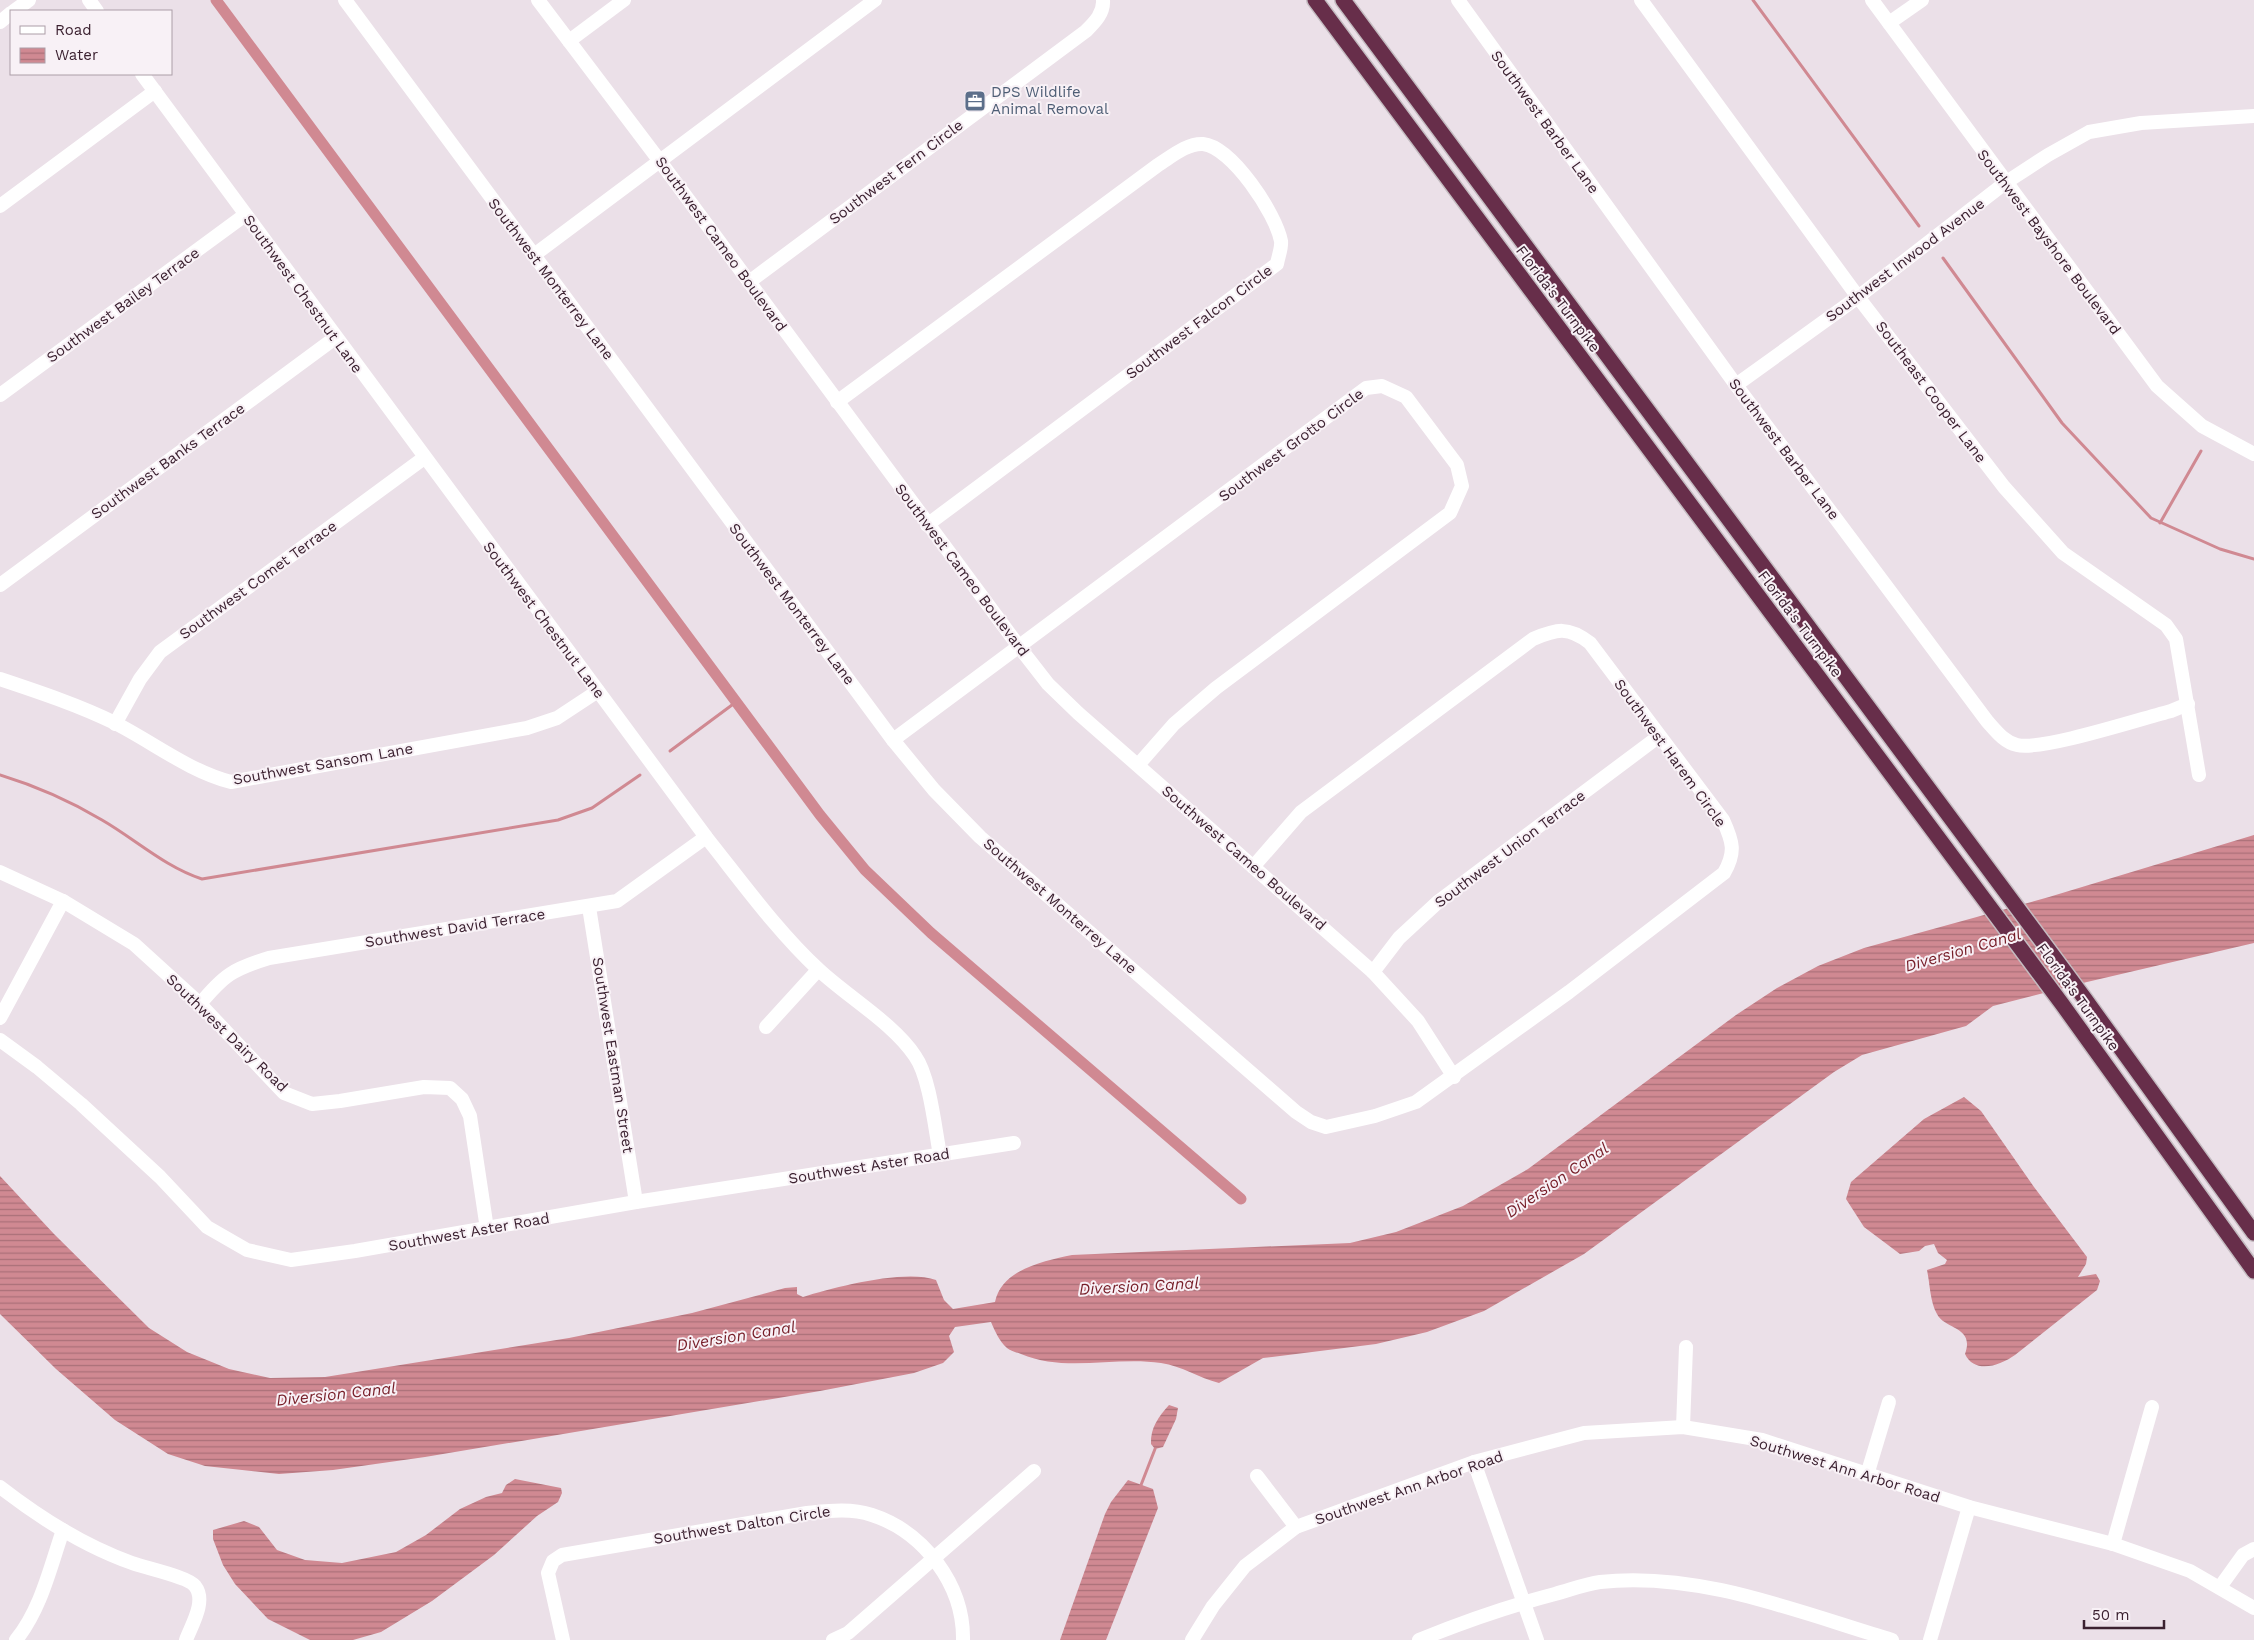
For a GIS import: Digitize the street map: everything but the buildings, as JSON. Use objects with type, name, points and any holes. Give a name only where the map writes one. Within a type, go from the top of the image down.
[{"type":"highway","name":"Florida's Turnpike","points":[[1315,0],[2062,1004],[2254,1271]]},
{"type":"highway","name":"Florida's Turnpike","points":[[1344,0],[2085,999],[2254,1233]]},
{"type":"street","points":[[16,10],[29,0]]},
{"type":"street","name":"Southwest Monterrey Lane","points":[[345,0],[893,740],[934,790],[980,837],[1296,1112],[1311,1122],[1326,1127]]},
{"type":"street","name":"Southwest Cameo Boulevard","points":[[538,0],[659,160],[927,525],[1048,684],[1078,713],[1372,972],[1418,1021],[1454,1077]]},
{"type":"street","points":[[569,41],[624,0]]},
{"type":"street","points":[[534,255],[875,0]]},
{"type":"street","name":"Southwest Fern Circle","points":[[749,282],[1086,31],[1098,20],[1103,0]]},
{"type":"street","name":"Southwest Barber Lane","points":[[1458,0],[1736,385],[1987,722],[2003,738],[2017,745],[2041,745],[2170,711],[2188,704]]},
{"type":"street","name":"Southeast Cooper Lane","points":[[1641,0],[1858,297],[2004,488],[2063,553],[2166,625],[2176,639],[2199,775]]},
{"type":"street","name":"Southwest Bayshore Boulevard","points":[[1872,0],[2157,386],[2202,426],[2254,454]]},
{"type":"street","points":[[1889,23],[1922,0]]},
{"type":"street","points":[[0,22],[10,14]]},
{"type":"street","name":"Southwest Chestnut Lane","points":[[143,75],[335,338],[706,837],[767,914],[818,970],[899,1037],[916,1057],[924,1076],[940,1155]]},
{"type":"street","points":[[0,206],[155,92]]},
{"type":"street","name":"Southwest Inwood Avenue","points":[[1736,385],[1858,297],[2006,183],[2048,155],[2089,132],[2141,123],[2254,116]]},
{"type":"street","name":"Southwest Falcon Circle","points":[[837,402],[1158,165],[1184,148],[1203,144],[1224,154],[1265,201],[1276,224],[1281,243],[1277,264],[927,525]]},
{"type":"street","name":"Southwest Bailey Terrace","points":[[0,395],[245,215]]},
{"type":"street","name":"Southwest Banks Terrace","points":[[0,585],[335,338]]},
{"type":"street","name":"Southwest Grotto Circle","points":[[893,740],[1020,648],[1366,388],[1382,386],[1406,398],[1457,465],[1462,486],[1450,513],[1216,688],[1174,724],[1138,765]]},
{"type":"street","name":"Southwest Comet Terrace","points":[[115,724],[140,679],[160,652],[424,458]]},
{"type":"street","name":"Southwest Harem Circle","points":[[1253,867],[1301,812],[1533,639],[1555,630],[1577,633],[1590,643],[1658,737],[1723,820],[1731,838],[1732,859],[1724,874],[1454,1077],[1416,1102],[1375,1116],[1326,1127]]},
{"type":"street","name":"Southwest Sansom Lane","points":[[0,680],[68,702],[115,724],[208,776],[231,782],[527,728],[558,718],[598,691]]},
{"type":"street","name":"Southwest Union Terrace","points":[[1372,972],[1400,938],[1438,901],[1658,737]]},
{"type":"street","name":"Southwest David Terrace","points":[[200,1004],[219,981],[239,967],[270,958],[617,901],[706,837]]},
{"type":"street","name":"Southwest Dairy Road","points":[[0,872],[63,902],[134,944],[200,1004],[284,1093],[312,1104],[424,1087],[450,1088],[462,1099],[470,1116],[487,1229]]},
{"type":"street","points":[[0,1018],[63,902]]},
{"type":"street","name":"Southwest Eastman Street","points":[[589,907],[636,1202]]},
{"type":"street","points":[[766,1026],[818,970]]},
{"type":"street","name":"Southwest Aster Road","points":[[0,1040],[81,1104],[160,1177],[207,1227],[247,1250],[291,1260],[487,1229],[636,1202],[1014,1144]]},
{"type":"street","points":[[1683,1427],[1686,1347]]},
{"type":"street","points":[[1867,1475],[1889,1402]]},
{"type":"street","points":[[2113,1544],[2152,1407]]},
{"type":"street","name":"Southwest Ann Arbor Road","points":[[1192,1640],[1214,1606],[1245,1566],[1296,1527],[1474,1462],[1584,1433],[1683,1427],[1762,1440],[1969,1507],[2113,1544],[2190,1570],[2220,1587],[2251,1600]]},
{"type":"street","points":[[1474,1462],[1537,1640]]},
{"type":"street","points":[[833,1640],[848,1633],[1034,1470]]},
{"type":"street","points":[[1257,1476],[1296,1527]]},
{"type":"street","points":[[0,1488],[63,1530],[103,1552],[189,1581],[198,1590],[199,1603],[186,1640]]},
{"type":"street","points":[[1930,1640],[1969,1507]]},
{"type":"street","name":"Southwest Dalton Circle","points":[[563,1640],[548,1572],[553,1561],[562,1555],[832,1510],[860,1512],[884,1520],[916,1539],[933,1557],[952,1589],[960,1615],[963,1640]]},
{"type":"street","points":[[16,1640],[38,1606],[63,1530]]},
{"type":"street","points":[[2220,1587],[2243,1555],[2254,1549]]},
{"type":"street","points":[[1419,1640],[1523,1602],[1597,1582],[1632,1580],[1680,1582],[1741,1595],[1892,1640]]},
{"type":"water","name":"Diversion Canal","points":[[2254,835],[2254,943],[1993,1006],[1966,1026],[1862,1055],[1834,1072],[1584,1254],[1484,1311],[1427,1332],[1376,1344],[1263,1358],[1219,1383],[1161,1363],[1126,1361],[1073,1363],[1038,1360],[1008,1349],[999,1339],[991,1322],[955,1327],[949,1336],[954,1352],[943,1363],[914,1373],[820,1391],[425,1457],[333,1470],[279,1474],[205,1466],[168,1454],[115,1420],[56,1369],[0,1314],[0,1176],[54,1234],[149,1328],[187,1352],[229,1369],[270,1378],[325,1377],[569,1338],[692,1313],[785,1288],[797,1287],[797,1294],[803,1297],[870,1281],[889,1278],[923,1277],[936,1280],[944,1300],[953,1309],[995,1302],[999,1291],[1015,1274],[1049,1260],[1072,1255],[1350,1243],[1396,1232],[1463,1206],[1528,1169],[1736,1015],[1777,988],[1818,966],[1864,948],[2049,897]]},
{"type":"water","points":[[1964,1097],[1981,1111],[2034,1187],[2087,1257],[2086,1264],[2078,1277],[2096,1274],[2100,1281],[2097,1290],[2015,1355],[1996,1365],[1988,1366],[1975,1364],[1969,1360],[1965,1354],[1967,1345],[1963,1333],[1946,1323],[1937,1314],[1927,1270],[1945,1264],[1947,1260],[1938,1253],[1934,1244],[1925,1246],[1919,1251],[1900,1254],[1864,1227],[1846,1199],[1851,1182],[1924,1119]]},
{"type":"water","points":[[1169,1405],[1178,1408],[1176,1419],[1163,1447],[1155,1449],[1151,1444],[1152,1433],[1159,1418]]},
{"type":"water","points":[[515,1479],[561,1488],[562,1493],[558,1502],[537,1516],[494,1555],[432,1601],[381,1632],[353,1640],[310,1640],[268,1619],[235,1584],[223,1565],[213,1539],[213,1530],[244,1521],[259,1527],[277,1550],[305,1560],[342,1563],[396,1552],[426,1535],[460,1509],[486,1497],[502,1493],[506,1485]]},
{"type":"water","points":[[1128,1480],[1153,1489],[1158,1508],[1106,1640],[1060,1640],[1105,1514],[1111,1502]]},
{"type":"waterway","points":[[216,0],[820,815],[865,870],[931,933],[1241,1199]]},
{"type":"waterway","points":[[1753,0],[1919,226]]},
{"type":"waterway","points":[[1943,258],[2062,423],[2151,518],[2220,549],[2254,559]]},
{"type":"waterway","points":[[2160,523],[2201,451]]},
{"type":"waterway","points":[[670,751],[736,702]]},
{"type":"waterway","points":[[0,775],[40,789],[78,806],[114,827],[163,860],[188,874],[202,879],[558,820],[592,808],[640,775]]},
{"type":"waterway","points":[[1141,1485],[1155,1449]]},
{"type":"place","name":"DPS Wildlife Animal Removal","points":[[975,101]]}]
